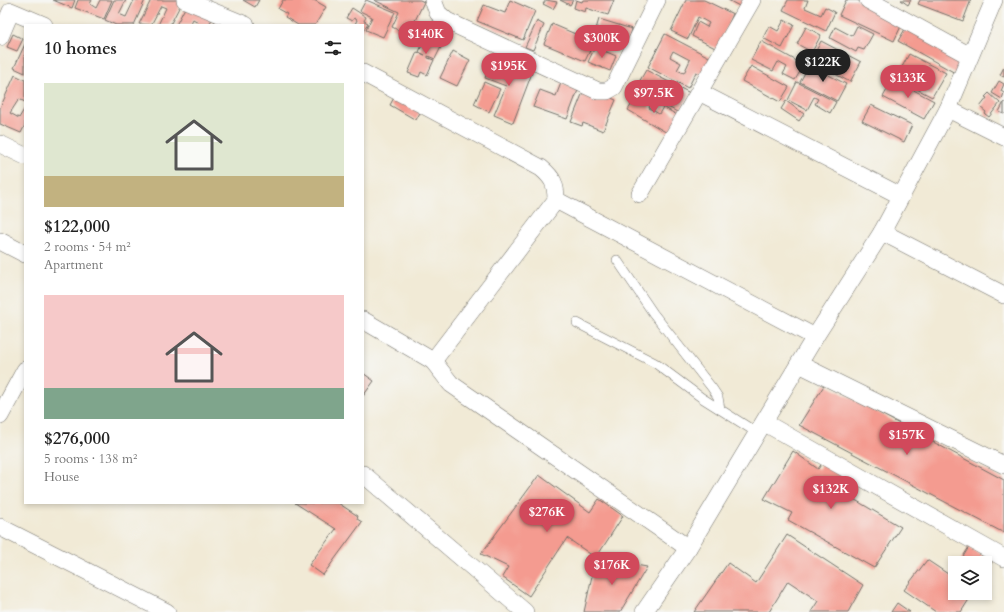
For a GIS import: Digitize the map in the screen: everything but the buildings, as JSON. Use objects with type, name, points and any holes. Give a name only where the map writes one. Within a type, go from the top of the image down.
[{"type":"street","points":[[185,0],[244,24]]},
{"type":"street","points":[[433,0],[438,13],[447,20],[598,91],[603,91],[614,87],[657,0]]},
{"type":"street","points":[[640,194],[752,0]]},
{"type":"street","points":[[868,0],[970,56]]},
{"type":"street","points":[[644,612],[688,548],[762,428],[815,337],[882,232],[948,109],[994,0]]},
{"type":"street","points":[[0,37],[6,9],[42,24]]},
{"type":"street","points":[[364,75],[541,168],[549,175],[556,186],[556,200],[433,362]]},
{"type":"street","points":[[699,92],[901,196]]},
{"type":"street","points":[[948,109],[1004,137]]},
{"type":"street","points":[[0,144],[24,156]]},
{"type":"street","points":[[556,200],[815,337]]},
{"type":"street","points":[[882,232],[1004,295]]},
{"type":"street","points":[[0,241],[24,253]]},
{"type":"street","points":[[364,321],[433,362],[451,384],[688,548]]},
{"type":"street","points":[[799,364],[1004,465]]},
{"type":"street","points":[[0,416],[24,372]]},
{"type":"street","points":[[762,428],[1004,558]]},
{"type":"street","points":[[364,475],[525,612]]},
{"type":"street","points":[[0,527],[167,612]]},
{"type":"lane","points":[[617,260],[653,313],[712,388],[718,397],[720,410]]},
{"type":"lane","points":[[577,323],[655,363],[720,410],[762,428]]}]
